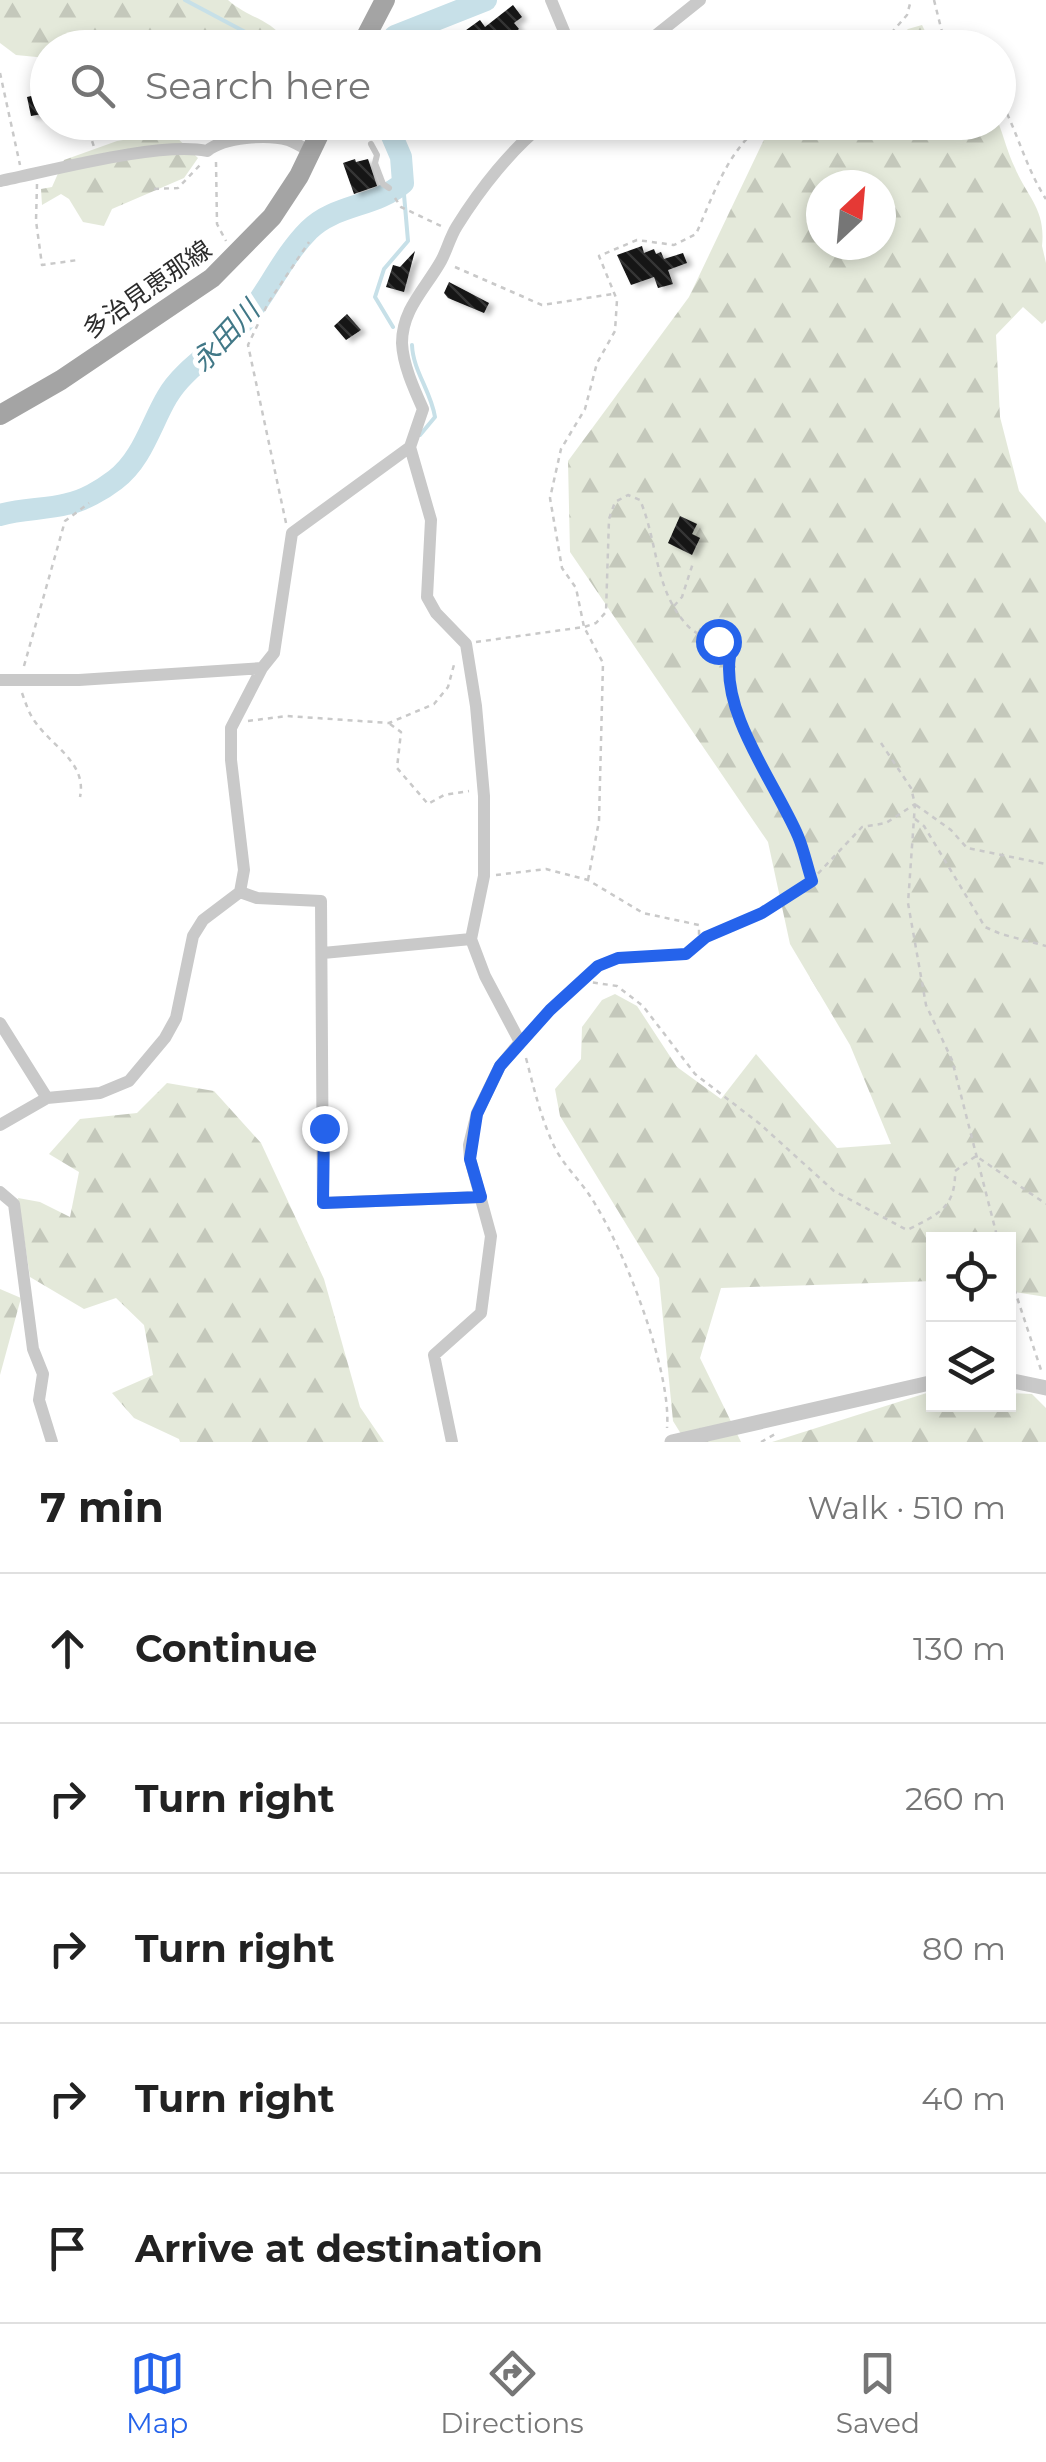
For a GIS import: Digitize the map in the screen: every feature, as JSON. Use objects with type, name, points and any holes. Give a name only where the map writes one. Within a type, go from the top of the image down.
[{"type":"main road","points":[[369,30],[385,0]]},
{"type":"main road","name":"多治見恵那線","points":[[0,415],[181,302],[238,254],[272,217],[316,140]]},
{"type":"street","points":[[551,0],[564,30]]},
{"type":"street","points":[[662,30],[700,0]]},
{"type":"street","points":[[0,181],[162,152],[207,151],[212,146],[241,140]]},
{"type":"street","points":[[289,140],[310,152]]},
{"type":"street","points":[[452,1442],[434,1355],[481,1313],[492,1236],[470,1159],[477,1114],[500,1066],[520,1042],[485,976],[471,939],[484,876],[484,790],[476,706],[466,648],[427,596],[431,520],[410,447],[423,409],[411,382],[402,344],[407,317],[418,292],[441,261],[454,232],[525,140]]},
{"type":"street","points":[[0,1125],[47,1098],[118,1089],[139,1071],[165,1038],[176,1018],[192,936],[203,920],[240,892],[244,870],[231,728],[274,652],[292,533],[410,447]]},
{"type":"street","points":[[0,680],[262,668]]},
{"type":"street","points":[[240,892],[257,898],[320,902],[323,1203],[481,1197]]},
{"type":"street","points":[[323,952],[471,939]]},
{"type":"street","points":[[0,1022],[47,1098]]},
{"type":"street","points":[[0,1192],[14,1204],[33,1350],[43,1374],[39,1400],[52,1442]]},
{"type":"street","points":[[1016,1382],[1045,1388]]},
{"type":"street","points":[[668,1442],[926,1384]]},
{"type":"lane","points":[[372,144],[383,184],[389,188]]},
{"type":"path","points":[[894,30],[907,15],[911,0]]},
{"type":"path","points":[[934,0],[942,30]]},
{"type":"path","points":[[0,74],[31,175],[42,265],[78,260]]},
{"type":"path","points":[[1016,131],[1034,181],[1046,199]]},
{"type":"path","points":[[92,140],[99,162]]},
{"type":"path","points":[[371,140],[372,144]]},
{"type":"path","points":[[588,880],[598,822],[603,663],[584,628],[576,588],[562,568],[550,498],[561,449],[585,409],[598,363],[615,331],[614,294],[599,256],[637,240],[674,245],[696,234],[717,184],[746,140]]},
{"type":"path","points":[[154,189],[172,190],[186,183],[207,151],[216,160],[218,172],[217,224],[238,254]]},
{"type":"path","points":[[397,200],[402,207],[454,232]]},
{"type":"path","points":[[292,533],[285,520],[248,345],[268,303],[309,242]]},
{"type":"path","points":[[441,261],[542,305],[614,294]]},
{"type":"path","points":[[237,717],[252,722],[286,716],[389,723],[434,704],[448,687],[452,662],[466,648],[596,623],[606,612],[609,518],[615,502],[628,495],[640,500],[648,518],[662,588],[688,626],[718,641],[730,656],[727,675],[737,711],[799,839],[812,881]]},
{"type":"path","points":[[80,797],[78,772],[34,721],[21,682],[65,521],[89,504]]},
{"type":"path","points":[[674,606],[682,596],[693,563]]},
{"type":"path","points":[[389,723],[402,732],[397,768],[428,804],[444,795],[484,790]]},
{"type":"path","points":[[881,743],[911,788],[915,804],[908,902],[926,1005],[952,1060],[996,1232]]},
{"type":"path","points":[[668,1442],[669,1407],[638,1293],[589,1193],[556,1151],[534,1094],[520,1042],[598,966],[618,958],[680,957],[706,937],[762,913],[812,881],[862,827],[886,823],[915,804]]},
{"type":"path","points":[[915,804],[951,830],[967,848],[1046,864]]},
{"type":"path","points":[[915,818],[924,826],[986,927],[1046,946]]},
{"type":"path","points":[[484,876],[546,870],[588,880],[642,913],[699,925],[698,944]]},
{"type":"path","points":[[581,981],[617,986],[643,1006],[695,1074],[760,1124],[834,1191],[907,1230],[940,1214],[955,1190],[955,1170],[976,1156]]},
{"type":"path","points":[[976,1156],[1046,1204]]},
{"type":"path","points":[[1016,1293],[1045,1388]]},
{"type":"green space","points":[[0,0],[228,0],[275,30],[30,30],[30,56],[16,55],[0,43]]},
{"type":"green space","points":[[179,140],[198,158],[184,178],[112,209],[104,226],[83,222],[69,199],[61,194],[42,205],[41,189],[52,187],[64,160],[117,141]]},
{"type":"green space","points":[[764,140],[1005,140],[1041,222],[1046,263],[1046,320],[1042,324],[1023,307],[996,335],[1000,417],[1019,491],[1046,523],[1046,1297],[1016,1292],[1016,1232],[926,1232],[926,1281],[721,1288],[700,1358],[741,1442],[686,1442],[673,1421],[659,1278],[560,1116],[555,1089],[581,1059],[582,1027],[602,1000],[615,994],[637,1006],[677,1067],[721,1099],[756,1054],[837,1148],[891,1144],[850,1045],[790,944],[768,842],[570,552],[568,461],[689,297]]},
{"type":"green space","points":[[167,1083],[214,1091],[261,1143],[324,1279],[360,1407],[384,1442],[180,1442],[134,1418],[112,1393],[153,1375],[144,1325],[116,1298],[84,1309],[30,1277],[18,1198],[40,1202],[70,1217],[79,1172],[49,1154],[80,1119],[137,1113]]},
{"type":"green space","points":[[0,1289],[21,1298],[0,1375]]},
{"type":"green space","points":[[926,1393],[926,1412],[1016,1412],[1016,1393],[1032,1394],[1046,1408],[1046,1442],[772,1442]]},
{"type":"building","points":[[513,5],[522,17],[514,23],[518,30],[466,30],[480,20],[485,27]]},
{"type":"building","points":[[368,159],[377,186],[354,194],[343,163]]},
{"type":"building","points":[[642,246],[644,253],[654,249],[664,259],[683,253],[687,263],[668,270],[673,284],[658,288],[654,277],[631,285],[617,255]]},
{"type":"building","points":[[415,251],[404,292],[386,287],[393,265],[400,267]]},
{"type":"building","points":[[449,282],[489,303],[484,313],[448,298],[444,293]]},
{"type":"building","points":[[347,314],[361,330],[346,340],[334,326]]},
{"type":"building","points":[[680,516],[697,524],[692,534],[700,538],[692,555],[668,543]]},
{"type":"waterway","points":[[185,0],[241,30]]},
{"type":"waterway","name":"永田川","points":[[410,30],[486,0]]},
{"type":"waterway","name":"永田川","points":[[0,515],[79,500],[104,488],[124,472],[174,386],[243,322],[309,230],[331,215],[381,197],[403,183],[401,157],[394,140]]},
{"type":"waterway","points":[[393,327],[375,297],[384,269],[408,241],[403,183]]},
{"type":"waterway","points":[[412,345],[435,417],[420,435]]},
{"type":"route","points":[[324,1128],[323,1203],[481,1197],[469,1145],[477,1114],[500,1066],[550,1010],[598,966],[618,958],[680,957],[706,937],[762,913],[812,881],[799,839],[737,711],[727,675],[730,656],[718,641]]}]
